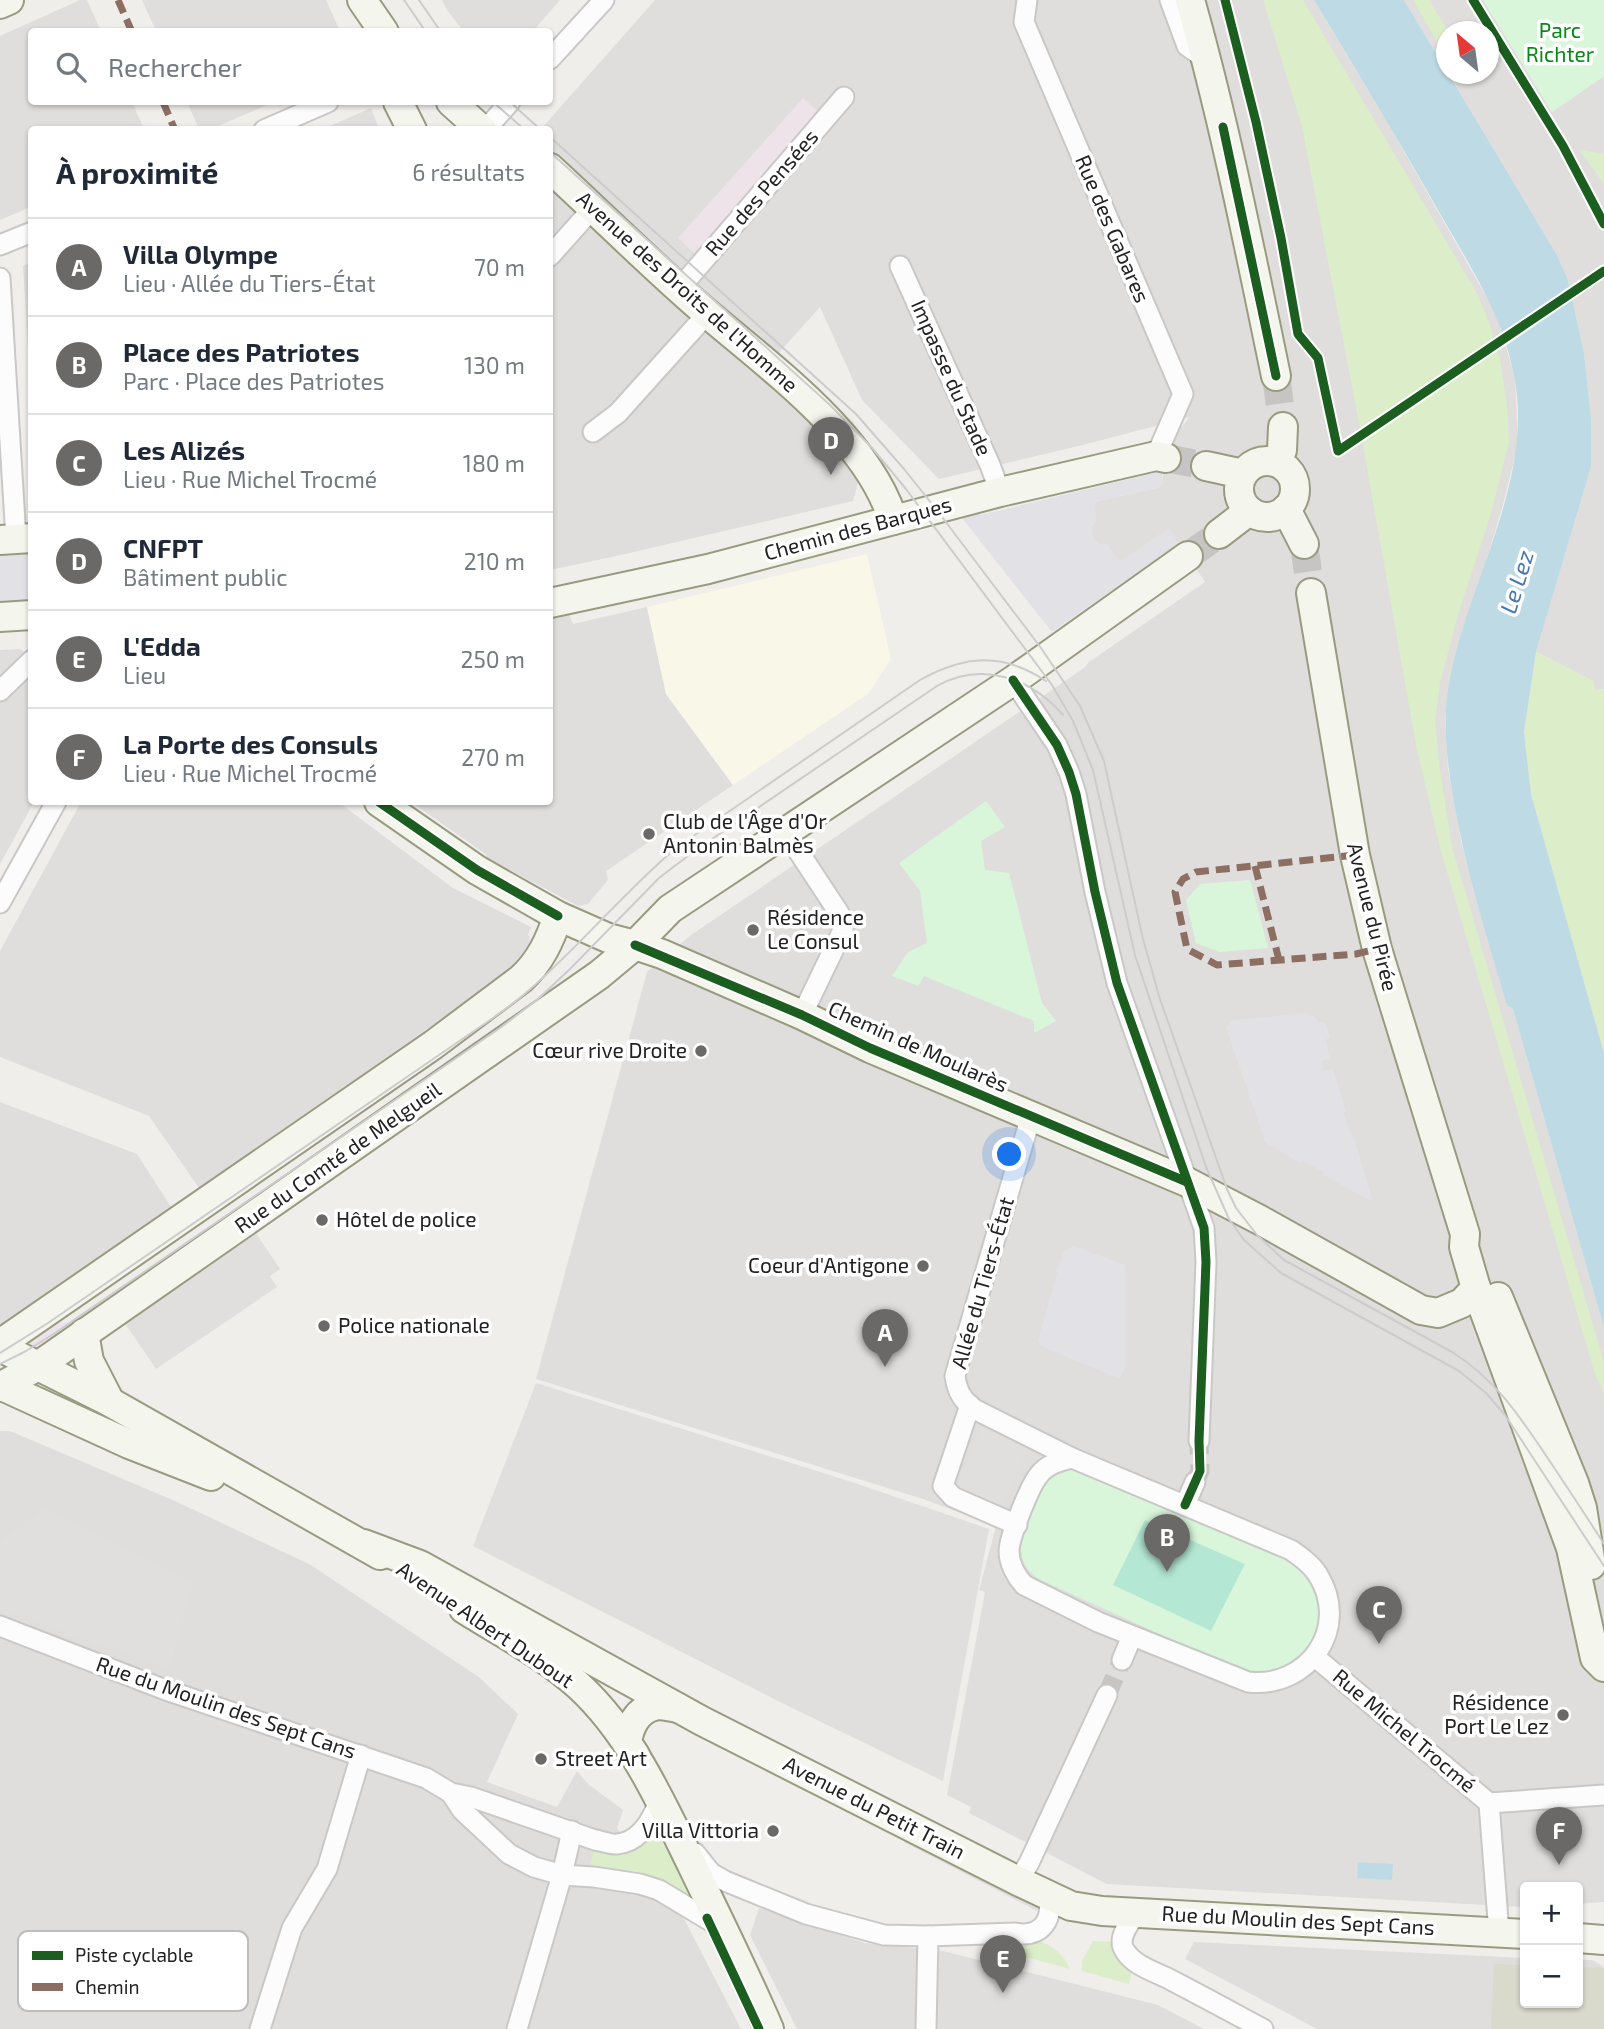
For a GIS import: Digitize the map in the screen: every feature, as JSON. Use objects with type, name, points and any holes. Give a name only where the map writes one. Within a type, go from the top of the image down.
[{"type":"main road","points":[[0,4],[9,0]]},
{"type":"main road","points":[[361,0],[368,28]]},
{"type":"main road","points":[[361,0],[381,28]]},
{"type":"main road","points":[[1191,0],[1208,60],[1276,376]]},
{"type":"main road","points":[[400,105],[410,126]]},
{"type":"main road","points":[[455,105],[479,126]]},
{"type":"main road","name":"Avenue des Droits de l'Homme","points":[[553,171],[679,289],[800,394],[861,457],[886,501],[893,520]]},
{"type":"main road","points":[[1277,462],[1282,450],[1283,427]]},
{"type":"main road","name":"Chemin des Barques","points":[[553,602],[708,569],[1000,492],[1161,457]]},
{"type":"main road","points":[[1258,462],[1277,462],[1285,467],[1295,483],[1295,492],[1286,509],[1275,516],[1262,517],[1244,505],[1239,489],[1243,474],[1258,462]]},
{"type":"main road","points":[[1206,466],[1243,474]]},
{"type":"main road","points":[[1286,509],[1304,544]]},
{"type":"main road","points":[[1219,534],[1250,511]]},
{"type":"main road","name":"Rue du Comté de Melgueil","points":[[1,1386],[38,1366],[501,1046],[599,975],[635,945],[670,909],[1013,680],[1188,556]]},
{"type":"main road","name":"Avenue du Pirée","points":[[1311,593],[1358,869],[1377,949],[1465,1234],[1464,1247],[1476,1288],[1571,1548],[1595,1658],[1604,1667]]},
{"type":"main road","points":[[0,617],[28,615]]},
{"type":"main road","name":"Chemin de Moularès","points":[[383,805],[477,870],[558,916],[802,1015],[870,1048],[1187,1182],[1421,1310],[1438,1313],[1462,1303],[1476,1288]]},
{"type":"main road","name":"Rue du Comté de Melgueil","points":[[0,1346],[433,1045],[521,979],[534,967],[552,934],[558,916]]},
{"type":"main road","name":"Avenue du Pirée","points":[[1465,1234],[1475,1242],[1565,1460],[1579,1474],[1604,1510]]},
{"type":"main road","points":[[84,1333],[89,1361],[110,1402]]},
{"type":"main road","name":"Avenue Albert Dubout","points":[[0,1346],[110,1402],[364,1544],[560,1671],[580,1687],[636,1756],[769,2029]]},
{"type":"main road","name":"Avenue Albert Dubout","points":[[1,1386],[129,1444],[305,1513]]},
{"type":"main road","points":[[1565,1460],[1582,1508],[1604,1624]]},
{"type":"main road","name":"Avenue du Petit Train","points":[[364,1544],[420,1565],[677,1708],[1060,1901]]},
{"type":"main road","points":[[636,1756],[627,1742],[633,1721],[643,1710],[656,1705],[677,1708]]},
{"type":"main road","name":"Rue du Moulin des Sept Cans","points":[[1060,1901],[1102,1911],[1512,1933]]},
{"type":"main road","points":[[1583,1938],[1604,1940]]},
{"type":"street","points":[[553,57],[604,0]]},
{"type":"street","points":[[584,24],[617,0]]},
{"type":"street","name":"Rue des Gabares","points":[[1027,0],[1024,22],[1183,394],[1161,457]]},
{"type":"street","points":[[1170,0],[1187,46],[1208,60]]},
{"type":"street","name":"Rue des Pensées","points":[[679,289],[844,97]]},
{"type":"street","points":[[273,126],[321,105]]},
{"type":"street","points":[[488,126],[507,105]]},
{"type":"street","points":[[553,253],[593,208]]},
{"type":"street","points":[[0,245],[28,234]]},
{"type":"street","name":"Impasse du Stade","points":[[900,266],[1000,492]]},
{"type":"street","points":[[0,278],[16,539]]},
{"type":"street","points":[[593,432],[618,413],[708,314]]},
{"type":"street","points":[[0,691],[28,664]]},
{"type":"street","points":[[1013,680],[1057,745],[1069,772],[1117,983],[1204,1228],[1206,1262],[1199,1441]]},
{"type":"street","points":[[0,903],[54,805]]},
{"type":"street","points":[[785,831],[839,913],[843,930],[802,1015]]},
{"type":"street","name":"Allée du Tiers-État","points":[[970,1405],[957,1389],[955,1376],[1031,1116]]},
{"type":"street","points":[[1017,1525],[953,1497],[943,1486],[970,1405],[1072,1458],[1291,1550],[1308,1562],[1325,1589],[1329,1614],[1325,1638],[1315,1657],[1292,1675],[1263,1684],[1235,1678],[1132,1636],[1024,1585],[1017,1578],[1009,1552],[1017,1525],[1039,1474],[1049,1465],[1072,1458]]},
{"type":"street","points":[[1185,1505],[1195,1482]]},
{"type":"street","name":"Rue du Moulin des Sept Cans","points":[[0,1626],[163,1689],[426,1778],[451,1793],[471,1797],[595,1840],[616,1844],[628,1840],[647,1826],[663,1809]]},
{"type":"street","points":[[1122,1660],[1132,1636]]},
{"type":"street","name":"Rue Michel Trocmé","points":[[1315,1657],[1489,1803],[1512,1933]]},
{"type":"street","points":[[1018,1881],[1029,1863],[1107,1695]]},
{"type":"street","points":[[260,2029],[292,1928],[327,1869],[360,1755]]},
{"type":"street","name":"Rue du Moulin des Sept Cans","points":[[451,1793],[463,1810],[509,1854],[534,1867],[562,1875],[640,1884],[659,1890],[722,1928]]},
{"type":"street","points":[[1489,1803],[1604,1795]]},
{"type":"street","points":[[663,1809],[711,1873],[725,1881],[806,1914],[884,1935],[1027,1935],[1046,1922],[1050,1911],[1060,1901]]},
{"type":"street","points":[[517,2029],[562,1875],[572,1831]]},
{"type":"street","points":[[1138,1912],[1124,1935],[1123,1947],[1126,1952],[1145,1968],[1264,2029]]},
{"type":"street","points":[[926,2029],[928,1937]]},
{"type":"shaded area","points":[[80,0],[87,0],[100,28],[28,28],[28,105],[133,105],[143,126],[28,126],[28,208],[0,220],[0,36]]},
{"type":"shaded area","points":[[142,0],[326,0],[339,28],[155,28]]},
{"type":"shaded area","points":[[442,0],[560,0],[536,28],[461,28]]},
{"type":"shaded area","points":[[655,0],[1314,0],[1390,127],[1495,312],[1515,377],[1518,444],[1503,505],[1449,684],[1445,720],[1448,768],[1461,841],[1507,1006],[1513,1009],[1604,1328],[1604,1902],[1583,1904],[1583,1882],[1520,1882],[1520,1907],[1107,1884],[969,1813],[971,1807],[947,1795],[985,1592],[979,1590],[996,1526],[923,1499],[536,1379],[647,972],[691,935],[1084,668],[1205,582],[1175,538],[1119,562],[1107,545],[1098,544],[1092,537],[1091,527],[1096,520],[1094,502],[1161,487],[1168,450],[1190,417],[939,479],[862,400],[820,307],[758,376],[809,422],[859,479],[853,501],[553,569],[553,126],[544,126]]},
{"type":"shaded area","points":[[1404,0],[1483,0],[1496,21],[1436,21],[1436,53]]},
{"type":"shaded area","points":[[1499,26],[1552,112],[1604,76],[1604,689],[1595,690],[1593,681],[1536,652],[1591,467],[1591,418],[1584,353],[1568,280],[1557,255],[1454,84],[1499,84]]},
{"type":"shaded area","points":[[803,98],[819,112],[694,253],[678,238]]},
{"type":"shaded area","points":[[188,105],[267,105],[218,126],[198,126]]},
{"type":"shaded area","points":[[371,108],[378,126],[330,126]]},
{"type":"shaded area","points":[[28,264],[28,350],[23,266]]},
{"type":"shaded area","points":[[1163,471],[1161,487],[1095,502],[1096,520],[1091,527],[1092,537],[1098,544],[1107,545],[1119,562],[1169,528],[1179,543],[1052,632],[962,518],[962,512],[977,509],[980,515]]},
{"type":"shaded area","points":[[28,552],[28,604],[0,607],[0,554]]},
{"type":"shaded area","points":[[867,554],[891,659],[868,694],[733,785],[666,694],[647,607]]},
{"type":"shaded area","points":[[565,604],[573,624],[647,607],[666,694],[733,785],[606,871],[608,880],[588,904],[578,906],[495,862],[484,859],[487,855],[415,805],[553,805],[553,607]]},
{"type":"shaded area","points":[[21,649],[28,654],[28,805],[32,805],[0,864],[0,650]]},
{"type":"shaded area","points":[[79,805],[342,805],[453,888],[531,927],[528,950],[510,971],[199,1188],[149,1116],[0,1057],[0,951]]},
{"type":"shaded area","points":[[1306,1013],[1325,1023],[1330,1037],[1325,1040],[1330,1058],[1321,1061],[1323,1071],[1333,1069],[1351,1137],[1354,1137],[1372,1199],[1370,1200],[1323,1175],[1324,1172],[1302,1161],[1300,1163],[1265,1142],[1226,1027],[1233,1020]]},
{"type":"shaded area","points":[[0,1102],[137,1154],[171,1207],[0,1327]]},
{"type":"shaded area","points":[[256,1233],[280,1269],[270,1276],[277,1287],[156,1369],[124,1322]]},
{"type":"shaded area","points":[[1073,1246],[1125,1265],[1126,1365],[1120,1379],[1041,1346],[1038,1340],[1063,1252]]},
{"type":"shaded area","points":[[84,1322],[0,1374],[0,1346],[40,1323]]},
{"type":"shaded area","points":[[536,1383],[855,1483],[989,1529],[943,1781],[782,1703],[473,1546]]},
{"type":"shaded area","points":[[982,1427],[1028,1446],[1002,1507],[956,1487]]},
{"type":"shaded area","points":[[0,1431],[10,1431],[175,1501],[311,1565],[479,1677],[518,1714],[487,1782],[557,1807],[577,1771],[588,1784],[623,1810],[617,1828],[681,1913],[741,2029],[0,2029]]},
{"type":"shaded area","points":[[46,1508],[193,1582],[170,1668],[0,1610],[0,1540]]},
{"type":"shaded area","points":[[907,1837],[1040,1905],[1037,1911],[904,1842]]},
{"type":"shaded area","points":[[759,1908],[865,1943],[943,1951],[1158,2005],[1204,2029],[797,2029],[750,1935]]},
{"type":"shaded area","points":[[1194,1942],[1520,1958],[1520,2008],[1583,2008],[1583,1960],[1592,1960],[1604,1967],[1604,2029],[1317,2029],[1185,1959]]},
{"type":"shaded area","points":[[1494,1964],[1520,1965],[1520,2008],[1583,2008],[1583,1967],[1604,1968],[1604,2029],[1491,2029]]},
{"type":"green space","points":[[1263,0],[1303,0],[1478,295],[1500,359],[1509,442],[1492,510],[1458,615],[1440,683],[1435,721],[1452,847],[1604,1362],[1604,1393],[1595,1374],[1440,848],[1416,745],[1360,428],[1302,126]]},
{"type":"green space","points":[[1413,0],[1429,0],[1442,21],[1436,21],[1436,40]]},
{"type":"green space","name":"Parc Richter","points":[[1483,0],[1604,0],[1604,76],[1552,112],[1499,26],[1499,21],[1496,21]]},
{"type":"green space","points":[[1579,149],[1604,154],[1604,184]]},
{"type":"green space","points":[[1536,652],[1593,681],[1595,690],[1604,689],[1604,1053],[1531,794],[1524,732]]},
{"type":"green space","points":[[986,801],[1005,827],[981,841],[985,870],[1009,873],[1042,1003],[1056,1021],[1034,1033],[1034,1021],[924,976],[918,986],[892,976],[908,952],[927,943],[920,891],[899,863]]},
{"type":"green space","points":[[1250,880],[1268,948],[1219,952],[1196,943],[1186,900],[1200,884]]},
{"type":"green space","points":[[1077,1467],[1090,1470],[1290,1560],[1299,1567],[1307,1574],[1315,1589],[1318,1605],[1318,1621],[1307,1650],[1296,1662],[1283,1670],[1264,1675],[1249,1675],[1039,1579],[1023,1561],[1021,1547],[1028,1521],[1051,1476]]},
{"type":"green space","points":[[1145,1520],[1245,1564],[1211,1631],[1113,1585]]},
{"type":"green space","points":[[656,1831],[694,1902],[590,1869],[593,1852],[634,1848]]},
{"type":"green space","points":[[1037,1940],[1057,1951],[1070,1969],[968,1941]]},
{"type":"green space","points":[[1093,1941],[1115,1942],[1132,1971],[1129,1984],[1082,1971],[1082,1961]]},
{"type":"water","name":"Le Lez","points":[[1314,0],[1404,0],[1436,53],[1436,84],[1454,84],[1557,255],[1568,280],[1584,353],[1591,418],[1591,467],[1536,652],[1524,732],[1531,794],[1604,1053],[1604,1328],[1513,1009],[1507,1006],[1477,902],[1458,823],[1447,755],[1446,712],[1449,684],[1458,646],[1507,493],[1515,454],[1518,415],[1514,375],[1509,352],[1483,289]]},
{"type":"water","points":[[1358,1862],[1393,1864],[1392,1880],[1357,1878]]},
{"type":"pier","points":[[1569,288],[1572,300],[1506,346],[1502,332]]},
{"type":"tunnel","points":[[1276,376],[1283,427]]},
{"type":"tunnel","points":[[1166,458],[1206,466]]},
{"type":"tunnel","points":[[1188,556],[1219,534]]},
{"type":"tunnel","points":[[1304,544],[1311,593]]},
{"type":"tunnel","points":[[1195,1482],[1200,1471],[1199,1441]]},
{"type":"tunnel","points":[[1107,1695],[1122,1660]]},
{"type":"tram line","points":[[404,0],[423,28]]},
{"type":"tram line","points":[[419,0],[438,28]]},
{"type":"tram line","points":[[496,105],[520,126]]},
{"type":"tram line","points":[[513,105],[537,126]]},
{"type":"tram line","points":[[553,140],[856,414],[936,509],[1041,648],[1080,706],[1104,761],[1142,935],[1159,996],[1236,1208],[1257,1235],[1284,1260],[1452,1352],[1481,1374],[1525,1425],[1604,1544]]},
{"type":"tram line","points":[[553,155],[829,404],[873,449],[906,489],[1052,685],[1073,721],[1093,770],[1135,955],[1206,1167],[1229,1219],[1244,1240],[1281,1273],[1459,1371],[1486,1393],[1505,1415],[1604,1566]]},
{"type":"tram line","points":[[0,1353],[48,1323],[493,1018],[547,974],[676,848],[920,680],[952,666],[983,660],[1014,665],[1046,681]]},
{"type":"tram line","points":[[0,1364],[55,1333],[500,1028],[538,999],[570,969],[659,878],[937,686],[971,675],[1005,677],[1036,691],[1063,715]]},
{"type":"marked path","points":[[118,0],[130,28]]},
{"type":"marked path","points":[[164,105],[173,126]]},
{"type":"marked path","points":[[1355,855],[1196,872],[1183,879],[1175,892],[1187,949],[1217,965],[1356,954],[1377,949]]},
{"type":"marked path","points":[[1255,866],[1279,960]]},
{"type":"cycle path","points":[[1225,0],[1256,122],[1298,334],[1318,358],[1338,451],[1604,271]]},
{"type":"cycle path","points":[[1473,0],[1563,146],[1604,224]]},
{"type":"cycle path","points":[[1223,127],[1276,376]]},
{"type":"cycle path","points":[[1013,680],[1057,745],[1069,772],[1117,983],[1204,1228],[1206,1262],[1200,1471],[1185,1505]]},
{"type":"cycle path","points":[[383,805],[477,870],[558,916]]},
{"type":"cycle path","points":[[635,945],[1187,1182]]},
{"type":"cycle path","points":[[707,1918],[759,2029]]},
{"type":"place","name":"CNFPT","points":[[831,475]]},
{"type":"place","name":"Club de l'Âge d'Or Antonin Balmès","points":[[649,834]]},
{"type":"place","name":"Résidence Le Consul","points":[[753,930]]},
{"type":"place","name":"Cœur rive Droite","points":[[701,1051]]},
{"type":"place","name":"Hôtel de police","points":[[322,1220]]},
{"type":"place","name":"Coeur d'Antigone","points":[[923,1266]]},
{"type":"place","name":"Police nationale","points":[[324,1326]]},
{"type":"place","name":"Villa Olympe","points":[[885,1367]]},
{"type":"place","name":"Place des Patriotes","points":[[1167,1572]]},
{"type":"place","name":"Les Alizés","points":[[1379,1644]]},
{"type":"place","name":"Résidence Port Le Lez","points":[[1563,1715]]},
{"type":"place","name":"Street Art","points":[[541,1759]]},
{"type":"place","name":"Villa Vittoria","points":[[773,1831]]},
{"type":"place","name":"La Porte des Consuls","points":[[1559,1865]]},
{"type":"place","name":"L'Edda","points":[[1003,1993]]}]
